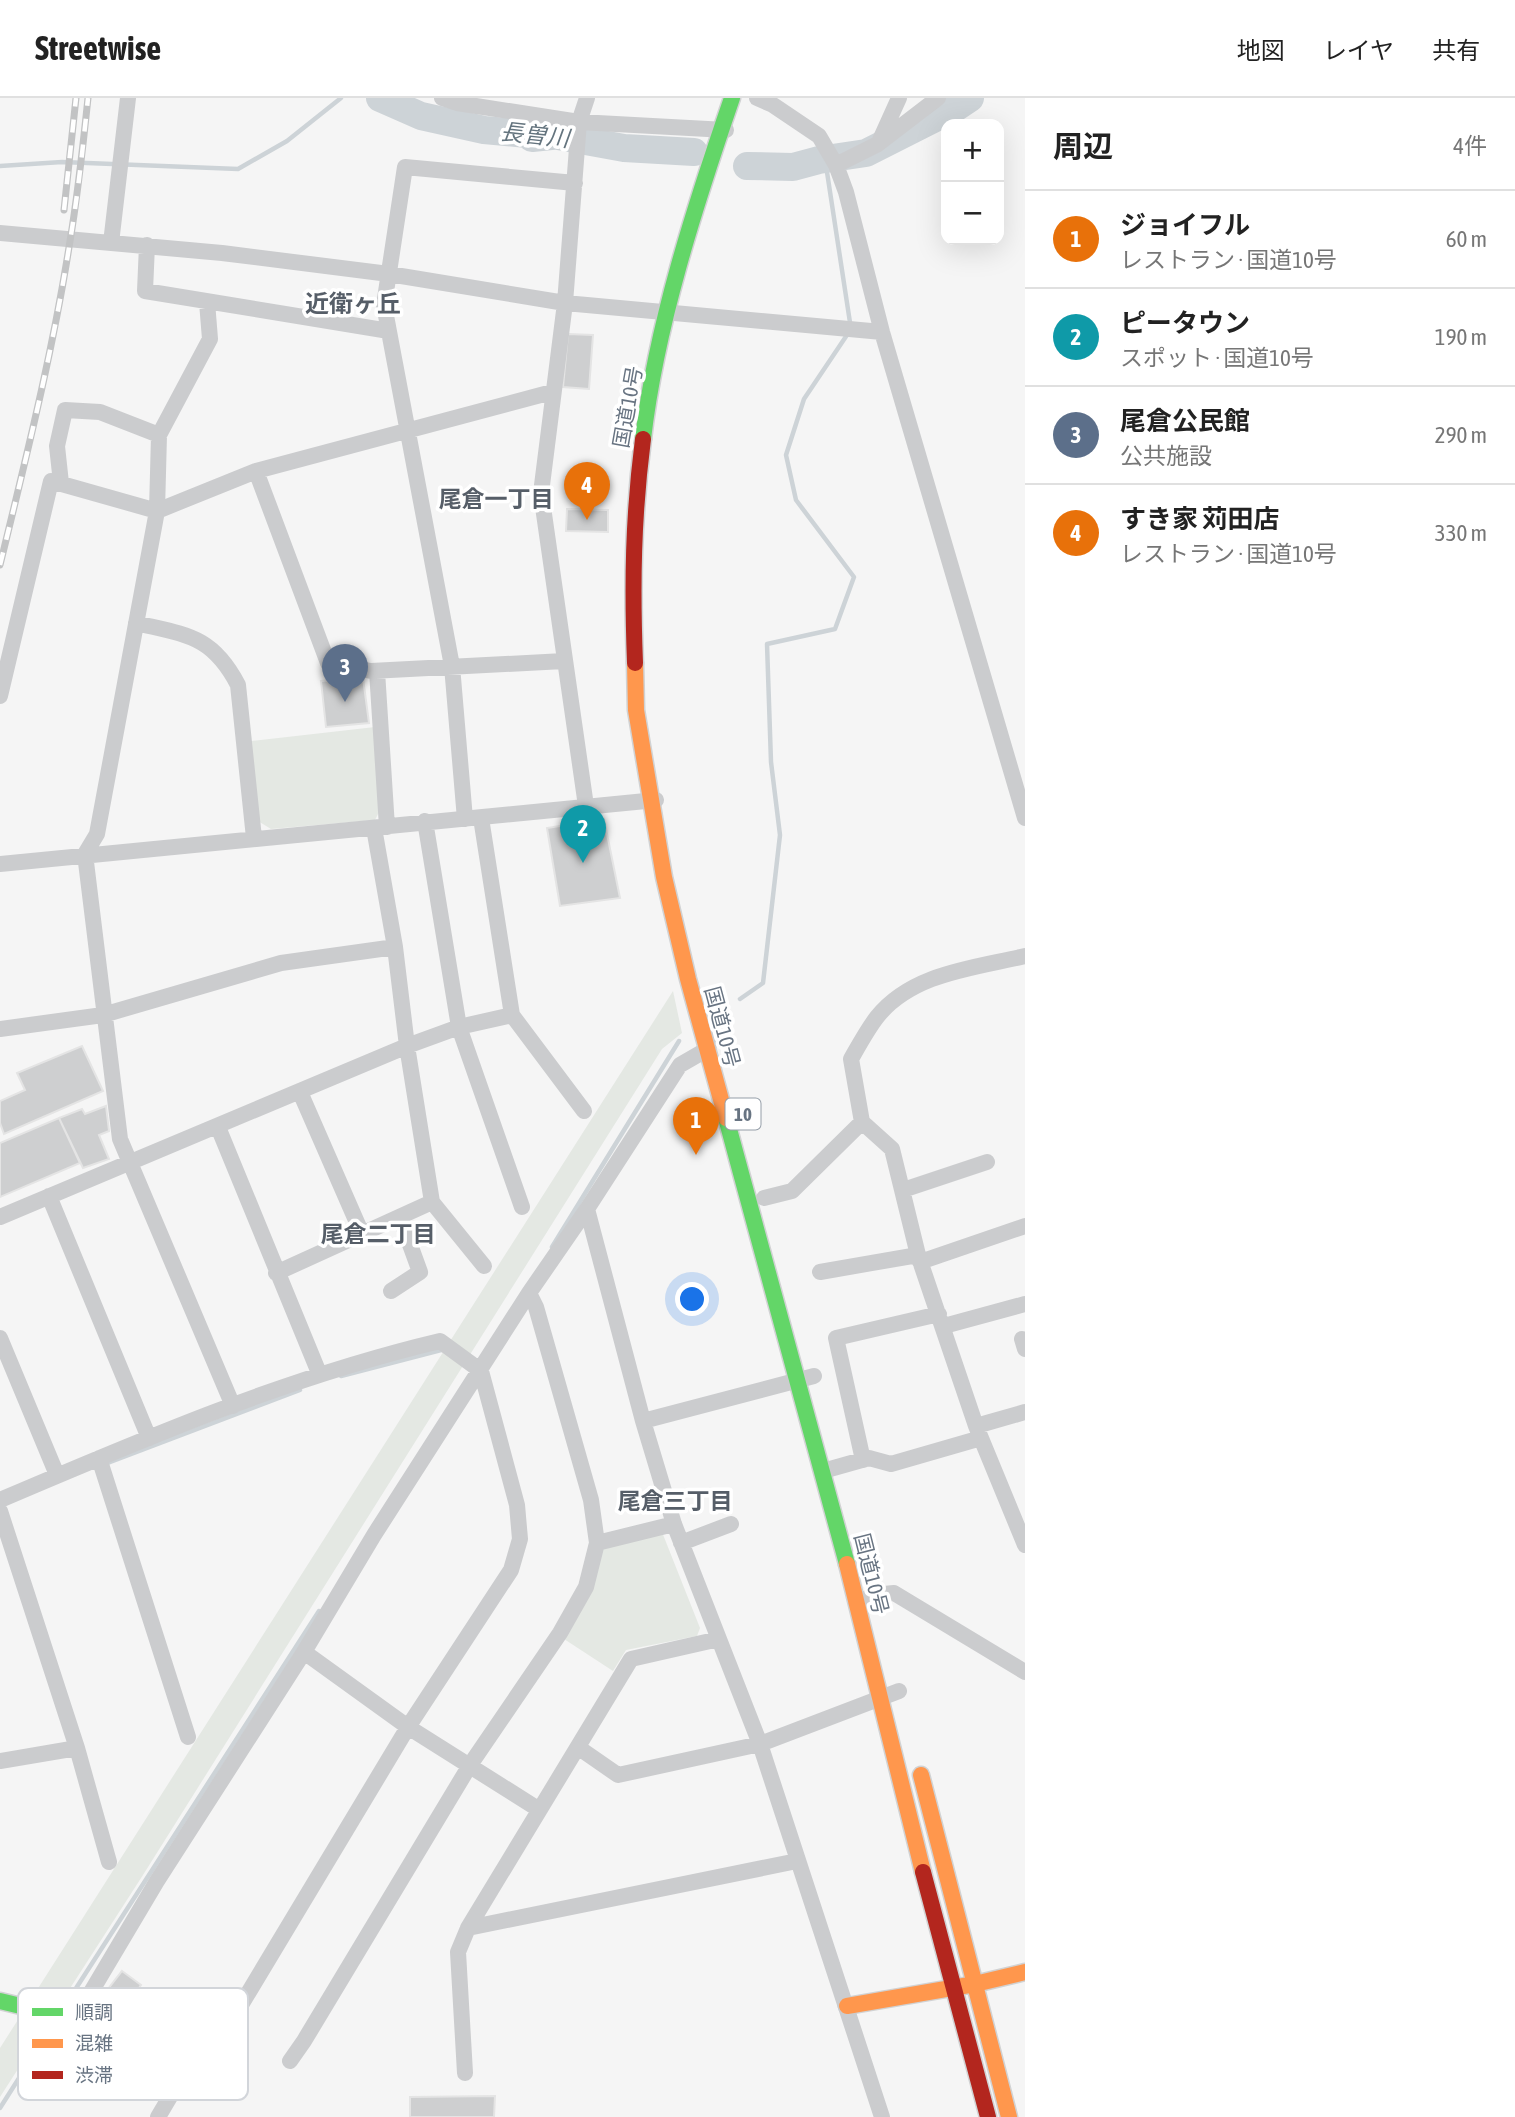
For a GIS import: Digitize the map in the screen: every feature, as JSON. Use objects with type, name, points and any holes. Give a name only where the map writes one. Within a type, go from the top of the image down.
[{"type":"main road","name":"国道10号","points":[[713,205],[729,130],[732,98]]},
{"type":"main road","name":"国道10号","points":[[676,850],[658,800],[636,710],[632,575],[635,503],[645,420],[668,312],[699,194],[746,98]]},
{"type":"main road","points":[[650,632],[648,592],[651,526]]},
{"type":"main road","name":"国道10号","points":[[663,774],[658,800],[664,877],[706,1049],[823,1471],[952,1987],[988,2117]]},
{"type":"main road","name":"国道10号","points":[[718,1019],[727,1051]]},
{"type":"main road","points":[[893,1670],[900,1697]]},
{"type":"main road","points":[[918,1764],[1009,2117]]},
{"type":"main road","points":[[848,2006],[975,1984],[1025,1972]]},
{"type":"main road","points":[[0,2001],[18,2005]]},
{"type":"street","points":[[111,243],[128,98]]},
{"type":"street","points":[[442,98],[457,103],[579,122],[729,130]]},
{"type":"street","points":[[586,806],[541,493],[565,303],[579,122],[587,98]]},
{"type":"street","points":[[757,98],[773,105],[819,136],[836,165],[846,192],[882,332],[1025,818]]},
{"type":"street","points":[[878,144],[899,98]]},
{"type":"street","points":[[836,165],[878,144],[938,98]]},
{"type":"street","points":[[575,183],[405,167],[384,305],[452,666],[473,819],[512,1015],[584,1111]]},
{"type":"street","points":[[0,233],[147,245],[389,274],[565,303],[882,332]]},
{"type":"street","points":[[147,245],[145,291],[389,331]]},
{"type":"street","points":[[207,302],[210,339],[159,435],[157,511],[97,834],[85,854],[120,1139],[233,1406]]},
{"type":"street","points":[[0,695],[51,481],[157,511],[256,471],[552,392]]},
{"type":"street","points":[[61,483],[57,446],[65,410],[100,412],[159,435]]},
{"type":"street","points":[[256,471],[328,663],[377,671],[564,661]]},
{"type":"street","points":[[136,623],[188,635],[205,643],[218,653],[234,677],[238,685],[254,838]]},
{"type":"street","points":[[377,671],[380,828],[407,1046],[432,1202],[484,1266]]},
{"type":"street","points":[[0,864],[658,800]]},
{"type":"street","points":[[425,821],[459,1027],[522,1207]]},
{"type":"street","points":[[0,1029],[103,1015],[281,963],[395,947]]},
{"type":"street","points":[[1025,956],[940,976],[908,989],[876,1018],[852,1059],[862,1122],[892,1149],[919,1259],[979,1432],[1025,1545]]},
{"type":"street","points":[[0,1217],[407,1046],[459,1027],[512,1015]]},
{"type":"street","points":[[93,1988],[157,1881],[529,1293],[680,1065],[706,1049],[718,1019]]},
{"type":"street","points":[[300,1092],[362,1234]]},
{"type":"street","points":[[764,1198],[792,1191],[862,1122]]},
{"type":"street","points":[[218,1127],[319,1373]]},
{"type":"street","points":[[903,1190],[986,1162]]},
{"type":"street","points":[[49,1196],[149,1438]]},
{"type":"street","points":[[276,1273],[432,1202]]},
{"type":"street","points":[[587,1209],[643,1421],[674,1524],[760,1744],[883,2117]]},
{"type":"street","points":[[391,1291],[420,1272],[400,1217]]},
{"type":"street","points":[[820,1272],[919,1259],[1025,1226]]},
{"type":"street","points":[[290,2061],[470,1765],[560,1633],[586,1587],[597,1543],[591,1500],[536,1307],[529,1293]]},
{"type":"street","points":[[863,1460],[836,1338],[1025,1304]]},
{"type":"street","points":[[0,1338],[57,1475]]},
{"type":"street","points":[[0,1500],[149,1438],[319,1373],[440,1341],[481,1371],[517,1505],[520,1539],[511,1570],[408,1727],[248,1993]]},
{"type":"street","points":[[643,1421],[814,1376]]},
{"type":"street","points":[[823,1471],[869,1458],[891,1464],[1025,1412]]},
{"type":"street","points":[[99,1458],[188,1737]]},
{"type":"street","points":[[0,1511],[77,1748],[109,1862]]},
{"type":"street","points":[[597,1543],[674,1524]]},
{"type":"street","points":[[681,1543],[731,1524]]},
{"type":"street","points":[[856,1602],[874,1595],[894,1593],[1025,1672]]},
{"type":"street","points":[[465,2073],[458,1952],[468,1928],[631,1659],[719,1639]]},
{"type":"street","points":[[304,1652],[408,1727],[538,1809]]},
{"type":"street","points":[[579,1748],[618,1774],[760,1744],[880,1697],[900,1697]]},
{"type":"street","points":[[0,1760],[77,1748]]},
{"type":"street","points":[[468,1928],[797,1861]]},
{"type":"street","points":[[158,2117],[168,2100]]},
{"type":"shaded area","points":[[375,727],[379,812],[375,820],[271,829],[258,821],[251,741]]},
{"type":"shaded area","points":[[673,991],[682,1033],[662,1049],[70,1988],[38,1988]]},
{"type":"shaded area","points":[[662,1532],[700,1628],[697,1636],[626,1650],[613,1671],[564,1639],[604,1545]]},
{"type":"shaded area","points":[[18,2020],[18,2069],[0,2097],[0,2048]]},
{"type":"building","points":[[568,334],[593,335],[589,389],[563,387]]},
{"type":"building","points":[[567,509],[608,510],[608,532],[566,531]]},
{"type":"building","points":[[363,678],[369,723],[326,727],[321,681]]},
{"type":"building","points":[[604,819],[620,898],[560,906],[547,828]]},
{"type":"building","points":[[82,1046],[103,1091],[4,1134],[0,1123],[0,1101],[25,1090],[17,1073]]},
{"type":"building","points":[[106,1106],[109,1131],[99,1135],[109,1159],[83,1168],[59,1118],[82,1109],[85,1114]]},
{"type":"building","points":[[59,1118],[80,1163],[0,1197],[0,1143]]},
{"type":"building","points":[[122,1971],[141,1985],[139,1988],[109,1988]]},
{"type":"building","points":[[495,2096],[494,2117],[410,2117],[410,2097]]},
{"type":"waterway","points":[[0,166],[62,162],[238,169],[287,141],[341,98]]},
{"type":"waterway","name":"長曽川","points":[[380,98],[421,116],[484,130],[527,134],[532,138],[561,135],[558,136],[624,148],[694,152]]},
{"type":"waterway","name":"長曽川","points":[[747,166],[793,167],[866,153],[970,98]]},
{"type":"waterway","points":[[740,999],[763,983],[780,835],[771,762],[767,644],[835,629],[854,577],[796,500],[786,455],[804,399],[851,329],[825,159]]},
{"type":"waterway","points":[[552,1247],[679,1041]]},
{"type":"waterway","points":[[341,1376],[445,1349]]},
{"type":"waterway","points":[[105,1464],[300,1390]]},
{"type":"waterway","points":[[76,1988],[319,1611]]},
{"type":"waterway","points":[[0,2108],[18,2080]]},
{"type":"railway","points":[[64,210],[76,98]]},
{"type":"railway","points":[[0,565],[56,323],[75,206],[88,98]]},
{"type":"traffic: fast","points":[[643,439],[657,353],[678,267],[732,98]]},
{"type":"traffic: fast","points":[[726,1118],[847,1564]]},
{"type":"traffic: fast","points":[[0,2001],[18,2005]]},
{"type":"traffic: slow","points":[[635,663],[636,710],[664,877],[688,979],[726,1118]]},
{"type":"traffic: slow","points":[[847,1564],[923,1872]]},
{"type":"traffic: slow","points":[[921,1775],[1009,2117]]},
{"type":"traffic: slow","points":[[847,2006],[975,1984],[1025,1972]]},
{"type":"traffic: jam","points":[[635,663],[634,551],[643,439]]},
{"type":"traffic: jam","points":[[923,1872],[988,2117]]},
{"type":"place","name":"すき家 苅田店","points":[[587,520]]},
{"type":"place","name":"尾倉公民館","points":[[345,702]]},
{"type":"place","name":"ピータウン","points":[[583,863]]},
{"type":"place","name":"ジョイフル","points":[[696,1155]]},
{"type":"district","name":"近衛ヶ丘","points":[[353,304]]},
{"type":"district","name":"尾倉一丁目","points":[[496,499]]},
{"type":"district","name":"尾倉二丁目","points":[[378,1234]]},
{"type":"district","name":"尾倉三丁目","points":[[675,1501]]}]
